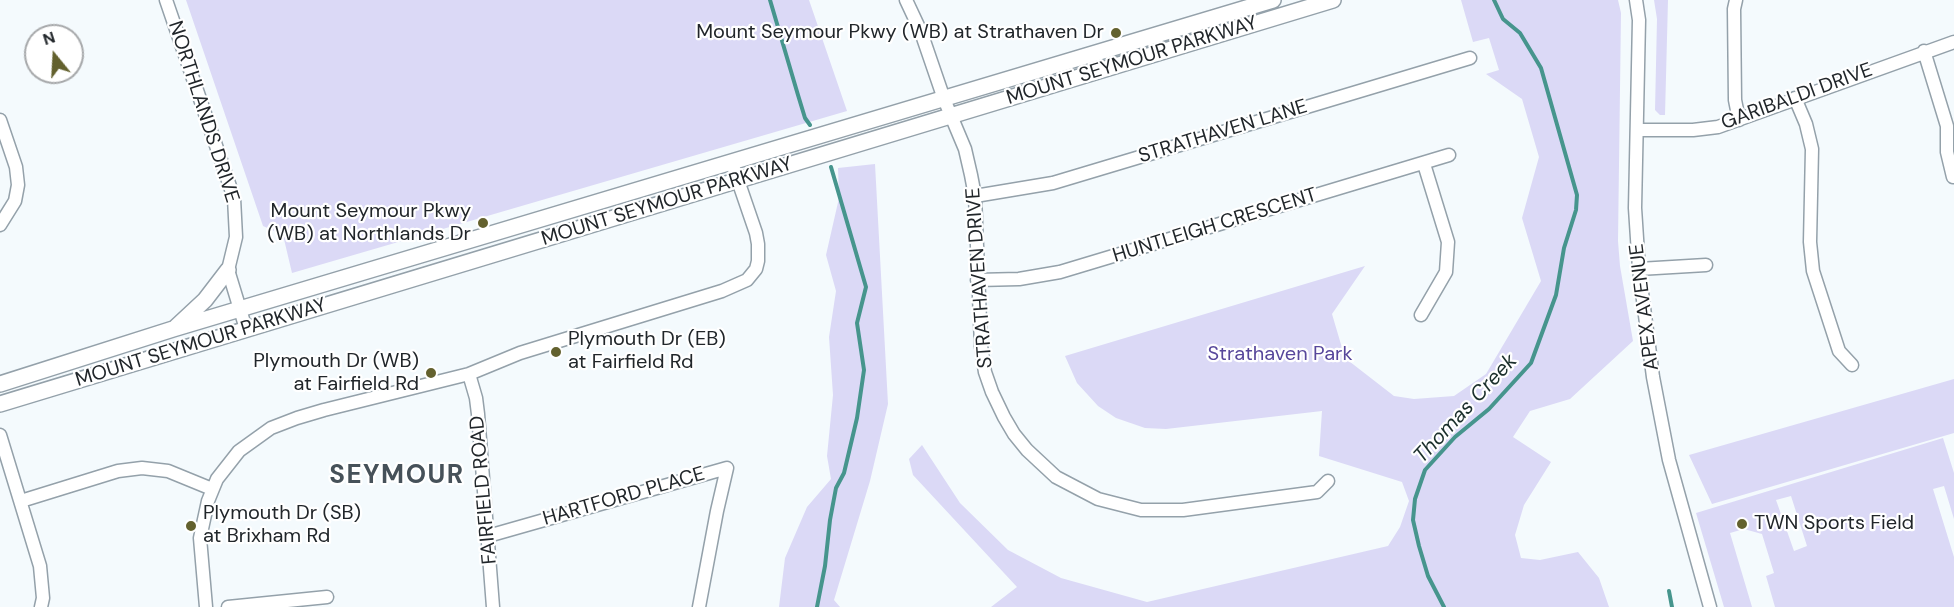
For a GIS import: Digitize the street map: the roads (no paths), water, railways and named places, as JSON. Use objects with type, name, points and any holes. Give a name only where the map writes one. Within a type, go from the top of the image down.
[{"type":"main road","name":"MOUNT SEYMOUR PARKWAY","points":[[0,384],[1273,0]]},
{"type":"main road","name":"MOUNT SEYMOUR PARKWAY","points":[[0,404],[1333,0]]},
{"type":"main road","points":[[173,330],[205,300],[228,270]]},
{"type":"street","name":"NORTHLANDS DRIVE","points":[[166,0],[234,198],[236,237],[228,270]]},
{"type":"street","name":"STRATHAVEN DRIVE","points":[[906,0],[921,32],[944,99],[965,149],[975,196],[981,346],[992,392],[1014,434],[1027,450],[1056,477],[1098,499],[1141,510],[1183,510],[1317,492],[1328,481]]},
{"type":"street","name":"APEX AVENUE","points":[[1636,0],[1639,20],[1635,208],[1639,268],[1653,377],[1669,460],[1710,607]]},
{"type":"street","points":[[1736,0],[1734,9],[1735,100],[1739,120]]},
{"type":"street","name":"GARIBALDI DRIVE","points":[[1637,130],[1693,130],[1718,127],[1954,42]]},
{"type":"street","points":[[1924,51],[1947,126],[1947,152],[1953,177]]},
{"type":"street","name":"STRATHAVEN LANE","points":[[975,196],[1053,183],[1470,58]]},
{"type":"street","points":[[1795,98],[1806,124],[1812,149],[1810,242],[1813,271],[1839,351],[1852,365]]},
{"type":"street","points":[[0,120],[18,176],[17,194],[0,225]]},
{"type":"street","name":"HUNTLEIGH CRESCENT","points":[[977,280],[1019,279],[1060,272],[1449,155]]},
{"type":"street","points":[[206,607],[200,538],[212,489],[224,469],[239,451],[271,428],[324,410],[469,374],[520,353],[722,291],[747,280],[756,269],[758,244],[732,163]]},
{"type":"street","points":[[1421,315],[1446,272],[1448,242],[1424,164]]},
{"type":"street","points":[[1639,268],[1706,265]]},
{"type":"street","points":[[228,270],[246,329]]},
{"type":"street","name":"FAIRFIELD ROAD","points":[[469,374],[477,406],[494,607]]},
{"type":"street","points":[[0,435],[39,566],[43,598],[41,607]]},
{"type":"street","points":[[21,501],[118,471],[142,468],[168,471],[212,489]]},
{"type":"street","name":"HARTFORD PLACE","points":[[488,537],[727,468],[699,607]]},
{"type":"street","points":[[228,607],[327,597]]},
{"type":"waterway","points":[[770,0],[805,118],[810,125]]},
{"type":"waterway","name":"Thomas Creek","points":[[1444,607],[1428,576],[1419,546],[1413,520],[1415,499],[1425,470],[1455,437],[1489,409],[1531,363],[1556,295],[1564,248],[1576,210],[1577,195],[1541,68],[1520,33],[1503,19],[1494,0]]},
{"type":"waterway","points":[[817,607],[836,488],[844,473],[857,418],[864,370],[857,323],[866,287],[831,167]]},
{"type":"waterway","points":[[1669,591],[1672,607]]},
{"type":"place","name":"Mount Seymour Pkwy (WB) at Strathaven Dr","points":[[1116,33]]},
{"type":"place","name":"Mount Seymour Pkwy (WB) at Northlands Dr","points":[[483,223]]},
{"type":"place","name":"Plymouth Dr (EB) at Fairfield Rd","points":[[556,352]]},
{"type":"place","name":"Plymouth Dr (WB) at Fairfield Rd","points":[[431,373]]},
{"type":"place","name":"TWN Sports Field","points":[[1742,524]]},
{"type":"place","name":"Plymouth Dr (SB) at Brixham Rd","points":[[191,526]]},
{"type":"district","name":"SEYMOUR","points":[[397,476]]},
{"type":"park label","name":"Strathaven Park","points":[[1280,355]]}]
